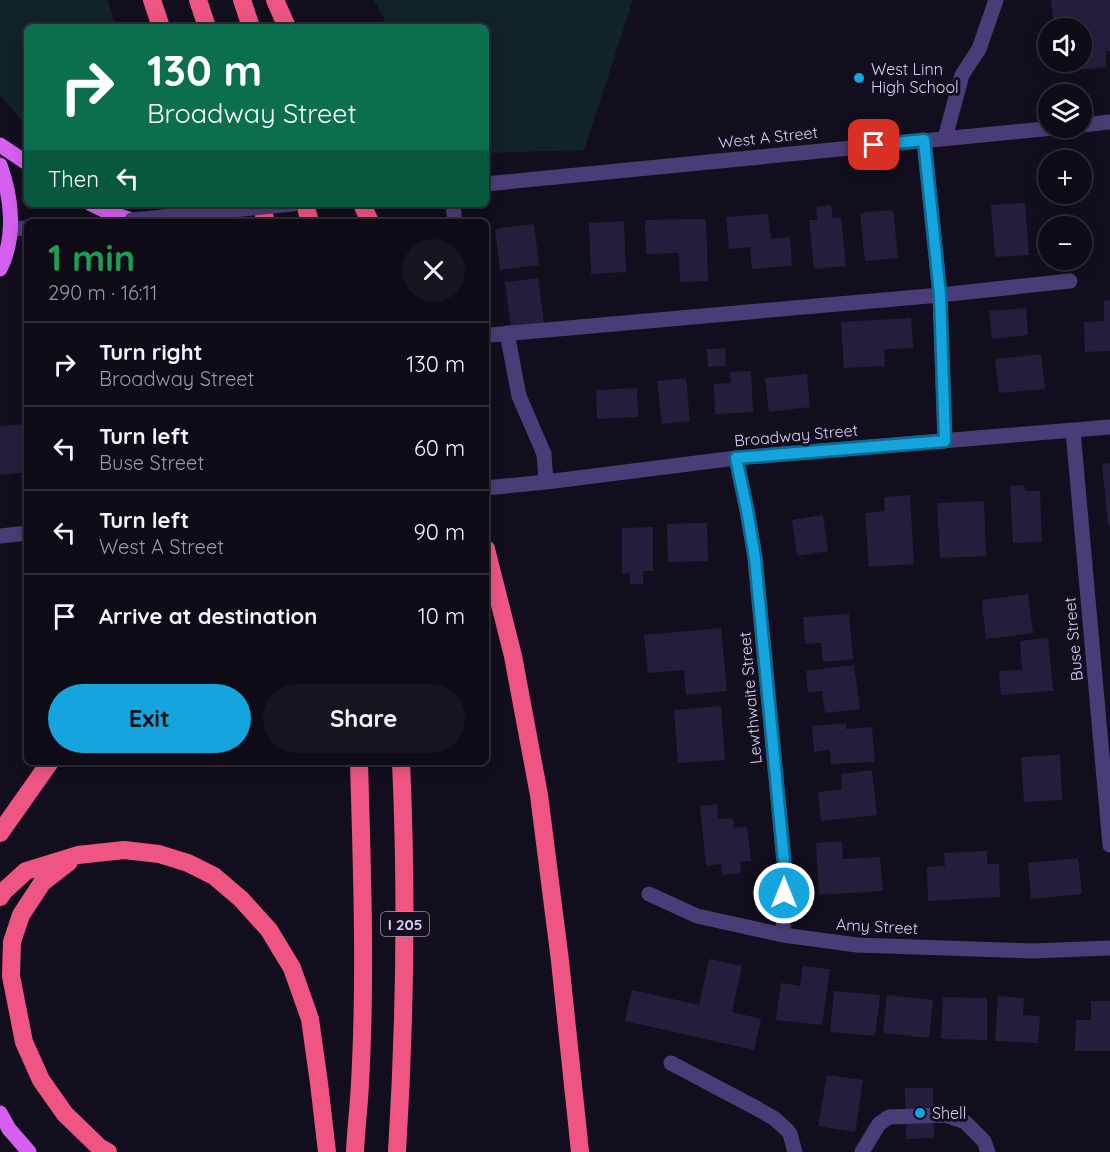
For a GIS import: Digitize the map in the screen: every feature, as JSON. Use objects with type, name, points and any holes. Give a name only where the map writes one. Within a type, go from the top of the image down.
[{"type":"highway","points":[[153,0],[160,24]]},
{"type":"highway","points":[[198,0],[206,24]]},
{"type":"highway","points":[[242,0],[250,24]]},
{"type":"highway","points":[[275,0],[286,24]]},
{"type":"highway","points":[[489,561],[513,656],[540,795],[580,1152]]},
{"type":"highway","points":[[0,833],[48,765]]},
{"type":"highway","name":"I 205","points":[[355,1152],[360,1085],[363,908],[359,765]]},
{"type":"highway","name":"I 205","points":[[397,1152],[405,950],[401,765]]},
{"type":"highway","points":[[0,897],[26,871],[78,855],[124,850],[159,854],[188,863],[214,876],[241,899],[269,930],[292,968],[310,1019],[320,1083],[327,1152]]},
{"type":"highway","points":[[78,855],[42,883],[21,915],[12,942],[11,976],[24,1042],[41,1080],[65,1114],[99,1147],[108,1152]]},
{"type":"main road","points":[[0,145],[24,161]]},
{"type":"main road","points":[[0,165],[8,197],[10,228],[8,247],[0,269]]},
{"type":"main road","points":[[97,207],[129,219]]},
{"type":"main road","points":[[0,1113],[9,1129],[29,1152]]},
{"type":"street","points":[[945,138],[962,75],[979,49],[996,0]]},
{"type":"street","points":[[1092,124],[1110,122]]},
{"type":"street","name":"West A Street","points":[[489,184],[1038,129]]},
{"type":"street","points":[[924,140],[940,295],[945,441]]},
{"type":"street","points":[[142,219],[263,207]]},
{"type":"street","points":[[10,228],[24,228]]},
{"type":"street","points":[[490,336],[1070,281]]},
{"type":"street","points":[[507,333],[519,396],[544,454],[546,482]]},
{"type":"street","name":"Broadway Street","points":[[489,488],[736,458],[1110,427]]},
{"type":"street","name":"Buse Street","points":[[1073,431],[1110,844]]},
{"type":"street","name":"Lewthwaite Street","points":[[736,458],[755,558],[785,872],[783,935]]},
{"type":"street","points":[[0,536],[24,533]]},
{"type":"street","name":"Amy Street","points":[[649,894],[697,916],[783,935],[857,945],[1033,951],[1110,948]]},
{"type":"street","points":[[671,1063],[775,1119],[790,1134],[795,1152]]},
{"type":"street","points":[[862,1152],[879,1124],[889,1117],[945,1115],[965,1122],[984,1141],[988,1152]]},
{"type":"shaded area","points":[[0,0],[107,0],[116,24],[24,24],[24,123],[0,95]]},
{"type":"shaded area","points":[[374,0],[633,0],[584,150],[489,153],[489,24],[385,24]]},
{"type":"building","points":[[1051,0],[1110,0],[1110,51],[1106,51],[1106,67],[1092,68],[1092,18],[1053,18]]},
{"type":"building","points":[[1025,203],[1029,255],[995,257],[991,205]]},
{"type":"building","points":[[831,205],[833,218],[841,217],[846,266],[814,269],[809,220],[817,220],[816,207]]},
{"type":"building","points":[[893,210],[898,258],[865,261],[860,213]]},
{"type":"building","points":[[768,214],[771,239],[790,237],[792,266],[752,269],[750,247],[729,249],[726,217]]},
{"type":"building","points":[[706,219],[708,281],[680,282],[679,253],[646,254],[645,220]]},
{"type":"building","points":[[624,221],[626,272],[591,274],[589,223]]},
{"type":"building","points":[[534,224],[539,265],[500,270],[495,229]]},
{"type":"building","points":[[538,278],[544,324],[511,328],[505,282]]},
{"type":"building","points":[[1110,300],[1110,351],[1085,352],[1084,322],[1104,321],[1104,301]]},
{"type":"building","points":[[1026,308],[1028,335],[992,339],[989,311]]},
{"type":"building","points":[[911,318],[913,348],[884,349],[885,366],[844,368],[841,322]]},
{"type":"building","points":[[725,348],[726,366],[708,367],[707,349]]},
{"type":"building","points":[[1041,354],[1045,389],[999,393],[995,359]]},
{"type":"building","points":[[751,371],[753,412],[715,414],[714,384],[731,383],[730,372]]},
{"type":"building","points":[[807,374],[810,407],[769,412],[765,378]]},
{"type":"building","points":[[686,378],[690,421],[662,424],[657,381]]},
{"type":"building","points":[[637,388],[638,417],[597,419],[596,390]]},
{"type":"building","points":[[24,424],[24,472],[0,475],[0,426]]},
{"type":"building","points":[[1110,463],[1110,525],[1108,525],[1102,464]]},
{"type":"building","points":[[1024,485],[1025,491],[1040,491],[1042,542],[1013,543],[1010,486]]},
{"type":"building","points":[[910,495],[914,564],[869,567],[865,513],[885,511],[884,497]]},
{"type":"building","points":[[984,501],[986,556],[940,558],[937,503]]},
{"type":"building","points":[[823,515],[828,551],[797,556],[792,520]]},
{"type":"building","points":[[707,523],[708,561],[668,562],[667,524]]},
{"type":"building","points":[[653,527],[653,571],[643,571],[643,584],[630,584],[630,573],[622,574],[622,528]]},
{"type":"building","points":[[1028,594],[1033,633],[986,639],[982,600]]},
{"type":"building","points":[[849,614],[853,659],[823,662],[821,643],[805,644],[803,617]]},
{"type":"building","points":[[721,628],[727,691],[686,695],[684,670],[648,673],[644,635]]},
{"type":"building","points":[[1048,638],[1053,691],[1001,695],[999,671],[1022,670],[1020,641]]},
{"type":"building","points":[[854,665],[860,709],[825,713],[822,691],[808,692],[806,671]]},
{"type":"building","points":[[721,706],[725,760],[678,763],[674,710]]},
{"type":"building","points":[[846,723],[846,729],[872,727],[875,762],[831,764],[830,750],[814,752],[812,726]]},
{"type":"building","points":[[1060,755],[1062,800],[1024,802],[1021,757]]},
{"type":"building","points":[[872,770],[877,815],[821,821],[818,792],[842,789],[841,774]]},
{"type":"building","points":[[717,804],[718,819],[733,818],[734,828],[747,827],[751,861],[740,862],[741,873],[722,875],[721,864],[706,866],[700,806]]},
{"type":"building","points":[[842,841],[843,859],[880,857],[883,891],[819,895],[816,843]]},
{"type":"building","points":[[987,851],[987,864],[999,864],[1000,897],[928,901],[927,867],[945,866],[944,853]]},
{"type":"building","points":[[1078,858],[1082,894],[1031,899],[1028,863]]},
{"type":"building","points":[[709,959],[742,966],[732,1012],[761,1019],[754,1050],[625,1021],[632,990],[699,1005]]},
{"type":"building","points":[[803,966],[830,969],[822,1025],[776,1020],[781,983],[800,986]]},
{"type":"building","points":[[834,991],[880,995],[875,1036],[830,1032]]},
{"type":"building","points":[[887,995],[933,1000],[929,1038],[883,1033]]},
{"type":"building","points":[[998,996],[1024,998],[1023,1015],[1040,1016],[1038,1043],[995,1041]]},
{"type":"building","points":[[943,997],[987,998],[987,1040],[941,1039]]},
{"type":"building","points":[[1091,1001],[1110,1001],[1110,1051],[1075,1051],[1076,1020],[1091,1020]]},
{"type":"building","points":[[827,1075],[863,1080],[855,1132],[818,1126]]},
{"type":"building","name":"Shell","points":[[905,1088],[933,1088],[934,1138],[906,1139]]},
{"type":"place","name":"West Linn High School","points":[[859,78]]},
{"type":"place","name":"Shell","points":[[920,1113]]},
{"type":"route","points":[[784,893],[785,872],[755,558],[736,458],[945,441],[940,295],[924,140],[874,145]]}]
